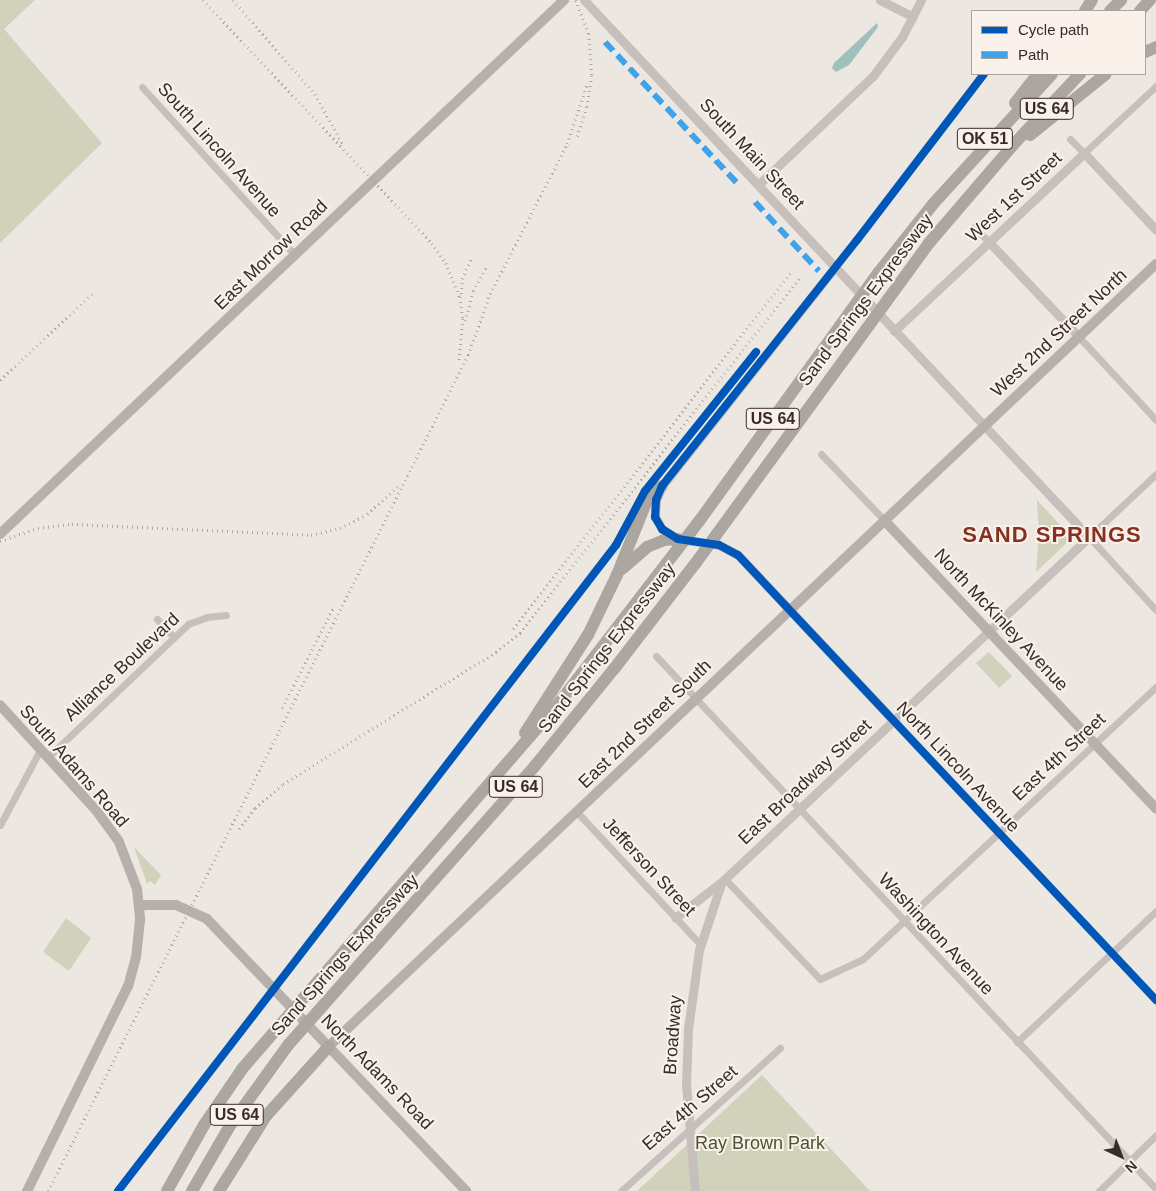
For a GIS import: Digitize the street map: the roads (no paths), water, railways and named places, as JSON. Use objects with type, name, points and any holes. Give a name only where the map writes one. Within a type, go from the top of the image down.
[{"type":"highway","points":[[1111,10],[1121,0]]},
{"type":"highway","points":[[1141,10],[1150,0]]},
{"type":"highway","name":"OK 51","points":[[933,204],[1037,75]]},
{"type":"highway","name":"Sand Springs Expressway","points":[[167,1191],[220,1100],[272,1030],[559,703],[670,561],[879,272],[933,204],[1051,75]]},
{"type":"highway","name":"Sand Springs Expressway","points":[[192,1191],[231,1124],[289,1044],[534,767],[695,564],[895,287],[958,207],[1079,75]]},
{"type":"highway","name":"OK 51","points":[[1013,145],[1048,123],[1105,75]]},
{"type":"highway","points":[[498,774],[583,642],[617,575],[648,498],[662,486]]},
{"type":"highway","points":[[617,575],[647,546],[664,540],[678,539]]},
{"type":"highway","points":[[219,1191],[266,1116],[329,1046]]},
{"type":"main road","name":"East Morrow Road","points":[[0,534],[564,0]]},
{"type":"main road","name":"West 2nd Street North","points":[[984,426],[1156,264]]},
{"type":"main road","name":"East 2nd Street South","points":[[329,1046],[984,426]]},
{"type":"main road","name":"North McKinley Avenue","points":[[884,520],[1156,810]]},
{"type":"main road","name":"South Adams Road","points":[[0,705],[96,810],[119,842],[131,868],[139,905],[138,944],[128,986],[27,1191]]},
{"type":"main road","name":"North Adams Road","points":[[139,905],[176,905],[195,911],[242,955],[466,1191]]},
{"type":"street","name":"South Main Street","points":[[584,0],[1088,537]]},
{"type":"street","points":[[880,0],[913,17]]},
{"type":"street","points":[[758,185],[873,76],[892,53],[921,0]]},
{"type":"street","name":"West 1st Street","points":[[894,331],[1156,86]]},
{"type":"street","name":"South Lincoln Avenue","points":[[142,87],[294,254]]},
{"type":"street","points":[[1070,138],[1156,230]]},
{"type":"street","points":[[974,227],[1156,420]]},
{"type":"street","points":[[678,539],[662,529],[655,517],[656,500],[662,486],[835,266]]},
{"type":"street","name":"North McKinley Avenue","points":[[821,454],[884,520]]},
{"type":"street","points":[[1156,474],[1088,537],[1156,610]]},
{"type":"street","name":"East Broadway Street","points":[[700,944],[723,881],[1088,537]]},
{"type":"street","name":"North Lincoln Avenue","points":[[678,539],[719,545],[738,555],[1156,1000]]},
{"type":"street","name":"Alliance Boulevard","points":[[48,758],[174,637],[197,620],[226,615]]},
{"type":"street","points":[[157,619],[174,637]]},
{"type":"street","name":"Washington Avenue","points":[[656,656],[1156,1189]]},
{"type":"street","name":"East 4th Street","points":[[723,881],[820,979],[863,959],[1156,687]]},
{"type":"street","points":[[0,825],[40,750]]},
{"type":"street","name":"Jefferson Street","points":[[576,811],[700,944]]},
{"type":"street","points":[[675,918],[723,881]]},
{"type":"street","points":[[1017,1042],[1156,911]]},
{"type":"street","name":"Broadway","points":[[696,1191],[686,1056],[700,944]]},
{"type":"street","name":"East 4th Street","points":[[620,1191],[780,1048]]},
{"type":"street","points":[[1099,1191],[1156,1135]]},
{"type":"water","points":[[877,23],[878,27],[849,65],[836,72],[832,68],[834,63]]},
{"type":"railway","points":[[203,0],[432,243],[446,263],[460,297],[463,319],[459,363]]},
{"type":"railway","points":[[233,0],[315,94],[343,144]]},
{"type":"railway","points":[[576,0],[589,34],[592,76],[587,107],[577,137]]},
{"type":"railway","points":[[48,1191],[468,355],[490,294],[567,144],[587,84]]},
{"type":"railway","points":[[461,294],[462,279],[472,257]]},
{"type":"railway","points":[[465,321],[473,291],[487,266]]},
{"type":"railway","points":[[513,629],[792,271]]},
{"type":"railway","points":[[239,829],[255,808],[283,784],[496,652],[520,633],[800,277]]},
{"type":"railway","points":[[0,380],[95,291]]},
{"type":"railway","points":[[0,541],[38,528],[72,524],[311,535],[340,528],[367,514],[398,486]]},
{"type":"railway","points":[[282,708],[333,608]]},
{"type":"district","name":"SAND SPRINGS","points":[[1052,535]]},
{"type":"park label","name":"Ray Brown Park","points":[[760,1143]]}]
